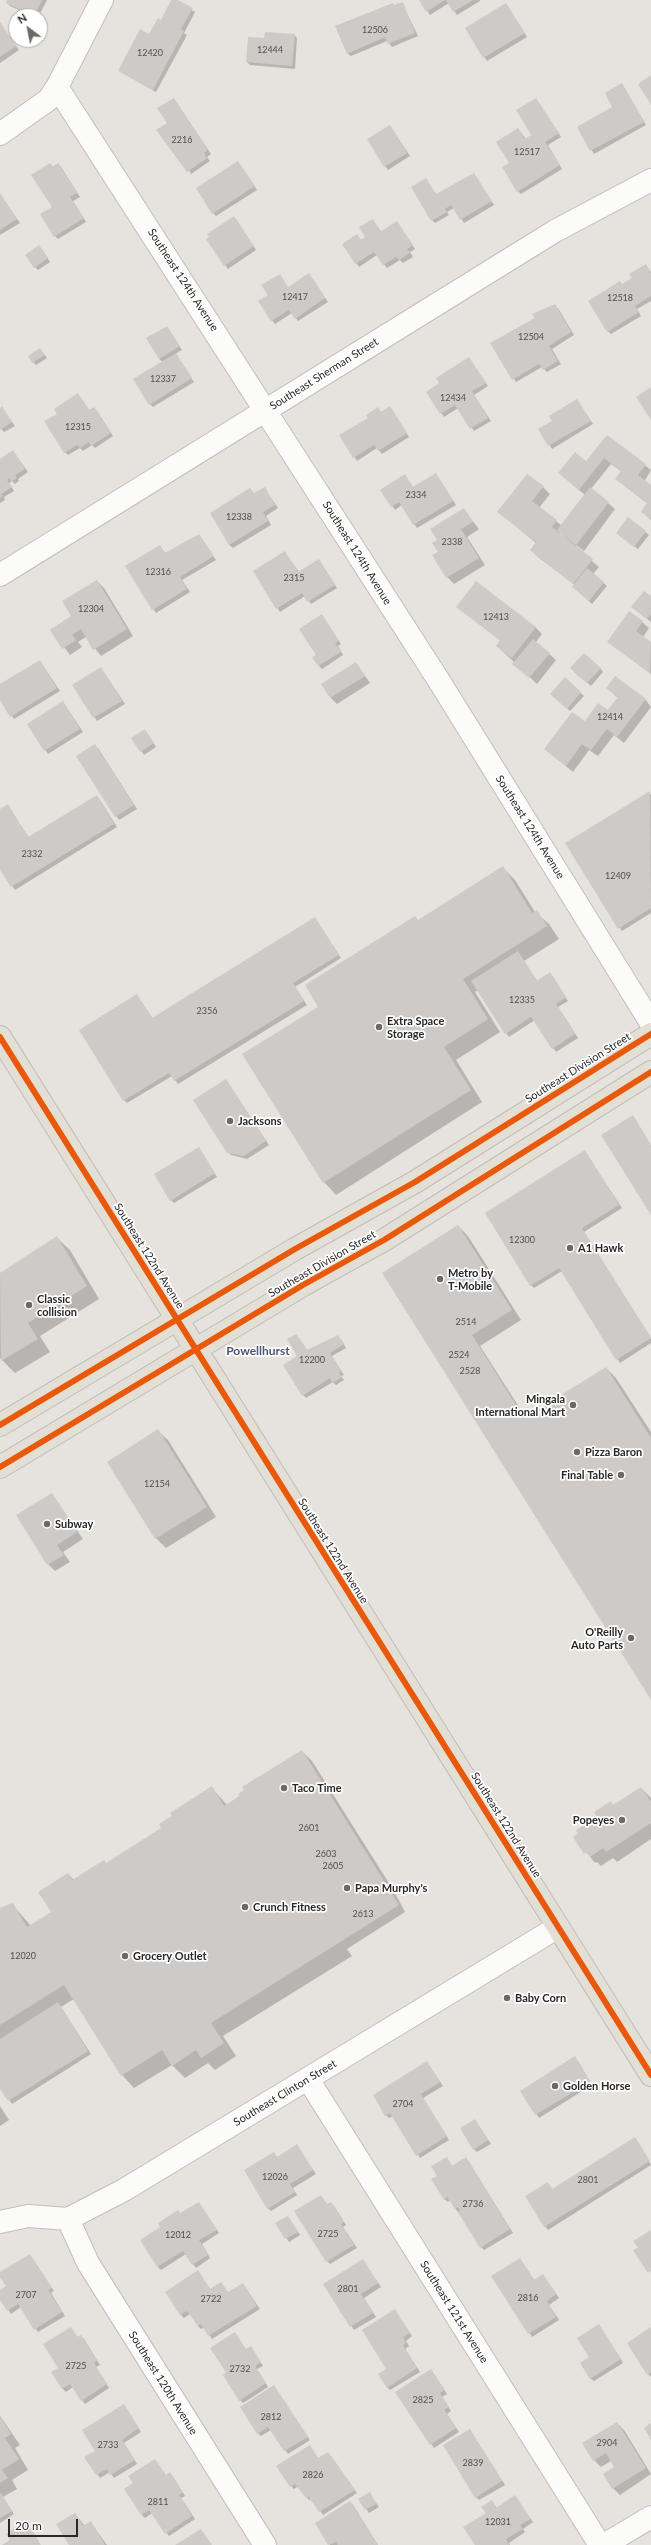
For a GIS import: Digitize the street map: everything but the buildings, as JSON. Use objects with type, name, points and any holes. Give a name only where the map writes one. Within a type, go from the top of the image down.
[{"type":"main road","name":"Southeast Division Street","points":[[0,1425],[177,1321],[294,1249],[415,1182],[651,1034]]},
{"type":"main road","name":"Southeast 122nd Avenue","points":[[0,1037],[651,2075]]},
{"type":"main road","points":[[645,1076],[651,1061]]},
{"type":"main road","name":"Southeast Division Street","points":[[0,1467],[303,1285],[384,1240],[645,1076]]},
{"type":"street","points":[[0,134],[48,100],[57,87],[102,0]]},
{"type":"street","name":"Southeast 124th Avenue","points":[[57,87],[267,410],[484,752],[651,1023]]},
{"type":"street","name":"Southeast Sherman Street","points":[[0,575],[555,231],[651,180]]},
{"type":"street","name":"Southeast Clinton Street","points":[[68,2219],[124,2190],[558,1927]]},
{"type":"street","name":"Southeast 121st Avenue","points":[[308,2079],[600,2545]]},
{"type":"street","points":[[0,2222],[28,2216],[68,2219]]},
{"type":"street","name":"Southeast 120th Avenue","points":[[68,2219],[88,2263],[265,2545]]},
{"type":"street","points":[[604,2545],[651,2517]]},
{"type":"cycle path","points":[[0,1425],[295,1249],[415,1182],[651,1034]]},
{"type":"cycle path","points":[[0,1037],[651,2075]]},
{"type":"cycle path","points":[[0,1467],[303,1285],[384,1240],[651,1072]]},
{"type":"place","name":"Extra Space Storage","points":[[379,1027]]},
{"type":"place","name":"Jacksons","points":[[230,1121]]},
{"type":"place","name":"A1 Hawk","points":[[570,1248]]},
{"type":"place","name":"Metro by T-Mobile","points":[[440,1279]]},
{"type":"place","name":"Classic collision","points":[[29,1305]]},
{"type":"place","name":"Mingala International Mart","points":[[573,1405]]},
{"type":"place","name":"Pizza Baron","points":[[577,1452]]},
{"type":"place","name":"Final Table","points":[[621,1475]]},
{"type":"place","name":"Subway","points":[[47,1524]]},
{"type":"place","name":"O'Reilly Auto Parts","points":[[631,1638]]},
{"type":"place","name":"Taco Time","points":[[284,1788]]},
{"type":"place","name":"Popeyes","points":[[622,1820]]},
{"type":"place","name":"Papa Murphy's","points":[[347,1888]]},
{"type":"place","name":"Crunch Fitness","points":[[245,1907]]},
{"type":"place","name":"Grocery Outlet","points":[[125,1956]]},
{"type":"place","name":"Baby Corn","points":[[507,1998]]},
{"type":"place","name":"Golden Horse","points":[[555,2086]]},
{"type":"district","name":"Powellhurst","points":[[258,1351]]}]
